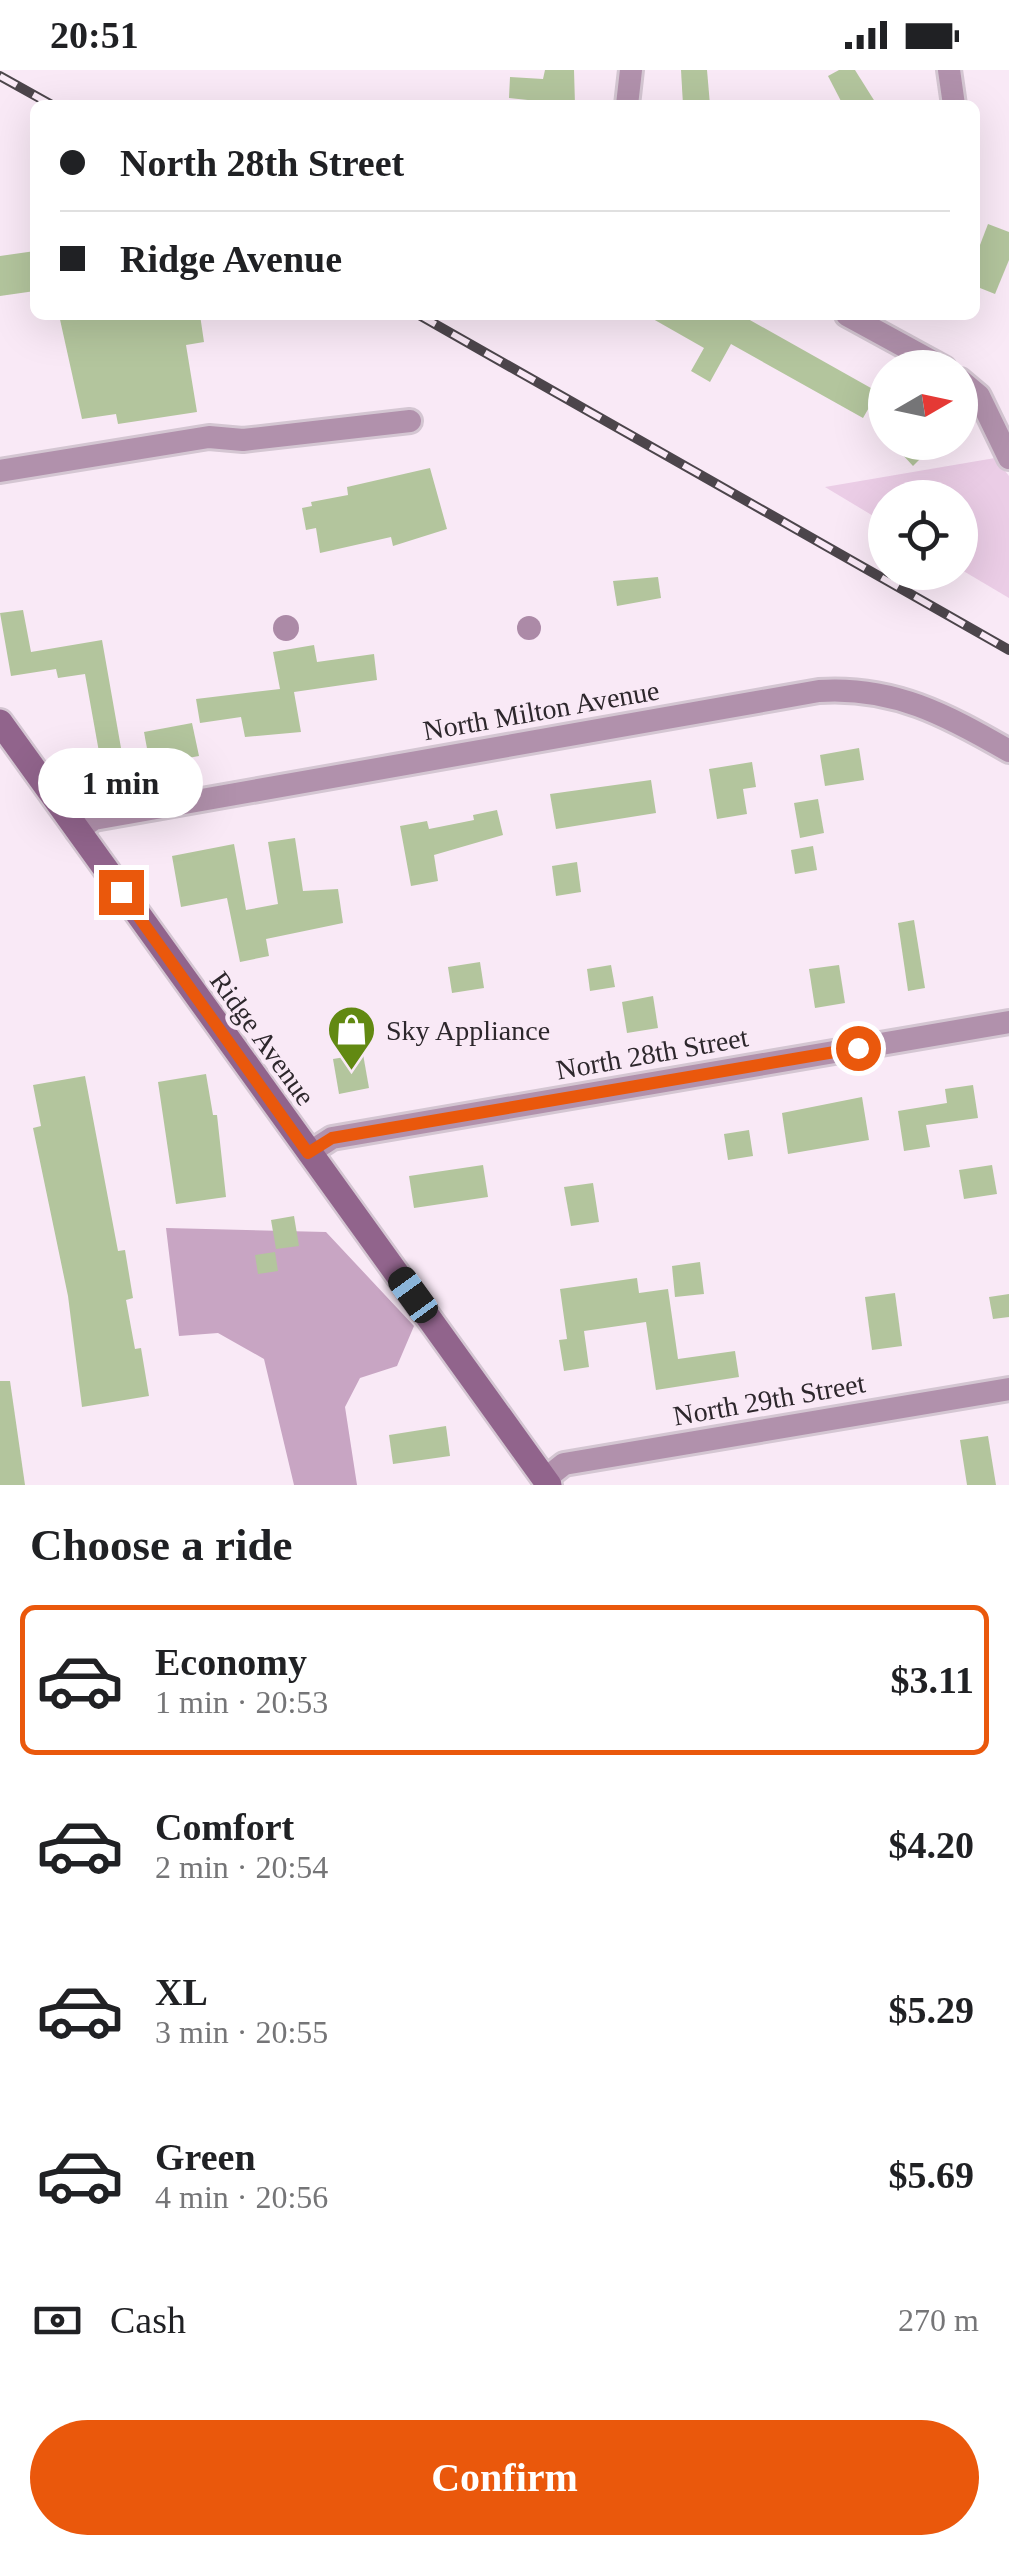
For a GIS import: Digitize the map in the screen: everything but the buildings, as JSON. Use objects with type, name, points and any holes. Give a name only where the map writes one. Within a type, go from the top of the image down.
[{"type":"street","points":[[628,100],[631,70]]},
{"type":"street","points":[[949,70],[953,100]]},
{"type":"street","points":[[886,325],[920,350]]},
{"type":"street","points":[[978,395],[1009,458]]},
{"type":"street","points":[[0,471],[209,437],[243,440],[410,422]]},
{"type":"street","name":"North Milton Avenue","points":[[77,831],[94,819],[819,691],[851,689],[898,696],[941,712],[1009,750]]},
{"type":"street","name":"Ridge Avenue","points":[[0,722],[547,1482]]},
{"type":"street","name":"North 28th Street","points":[[308,1153],[332,1138],[1009,1022]]},
{"type":"street","name":"North 29th Street","points":[[547,1482],[564,1464],[1009,1388]]},
{"type":"shaded area","points":[[995,458],[1009,476],[1009,598],[978,580],[978,480],[868,480],[868,513],[825,487]]},
{"type":"shaded area","points":[[286,615],[295,619],[299,628],[295,637],[286,641],[277,637],[273,628],[277,619]]},
{"type":"shaded area","points":[[529,616],[541,628],[529,640],[517,628]]},
{"type":"shaded area","points":[[166,1228],[326,1232],[414,1326],[397,1366],[360,1378],[345,1407],[357,1485],[294,1485],[264,1359],[218,1333],[179,1336]]},
{"type":"railway","points":[[0,76],[43,100]]},
{"type":"railway","points":[[428,320],[1009,650]]},
{"type":"place","name":"Sky Appliance","points":[[351,1072]]},
{"type":"route","points":[[121,892],[308,1153],[332,1138],[858,1048]]}]
